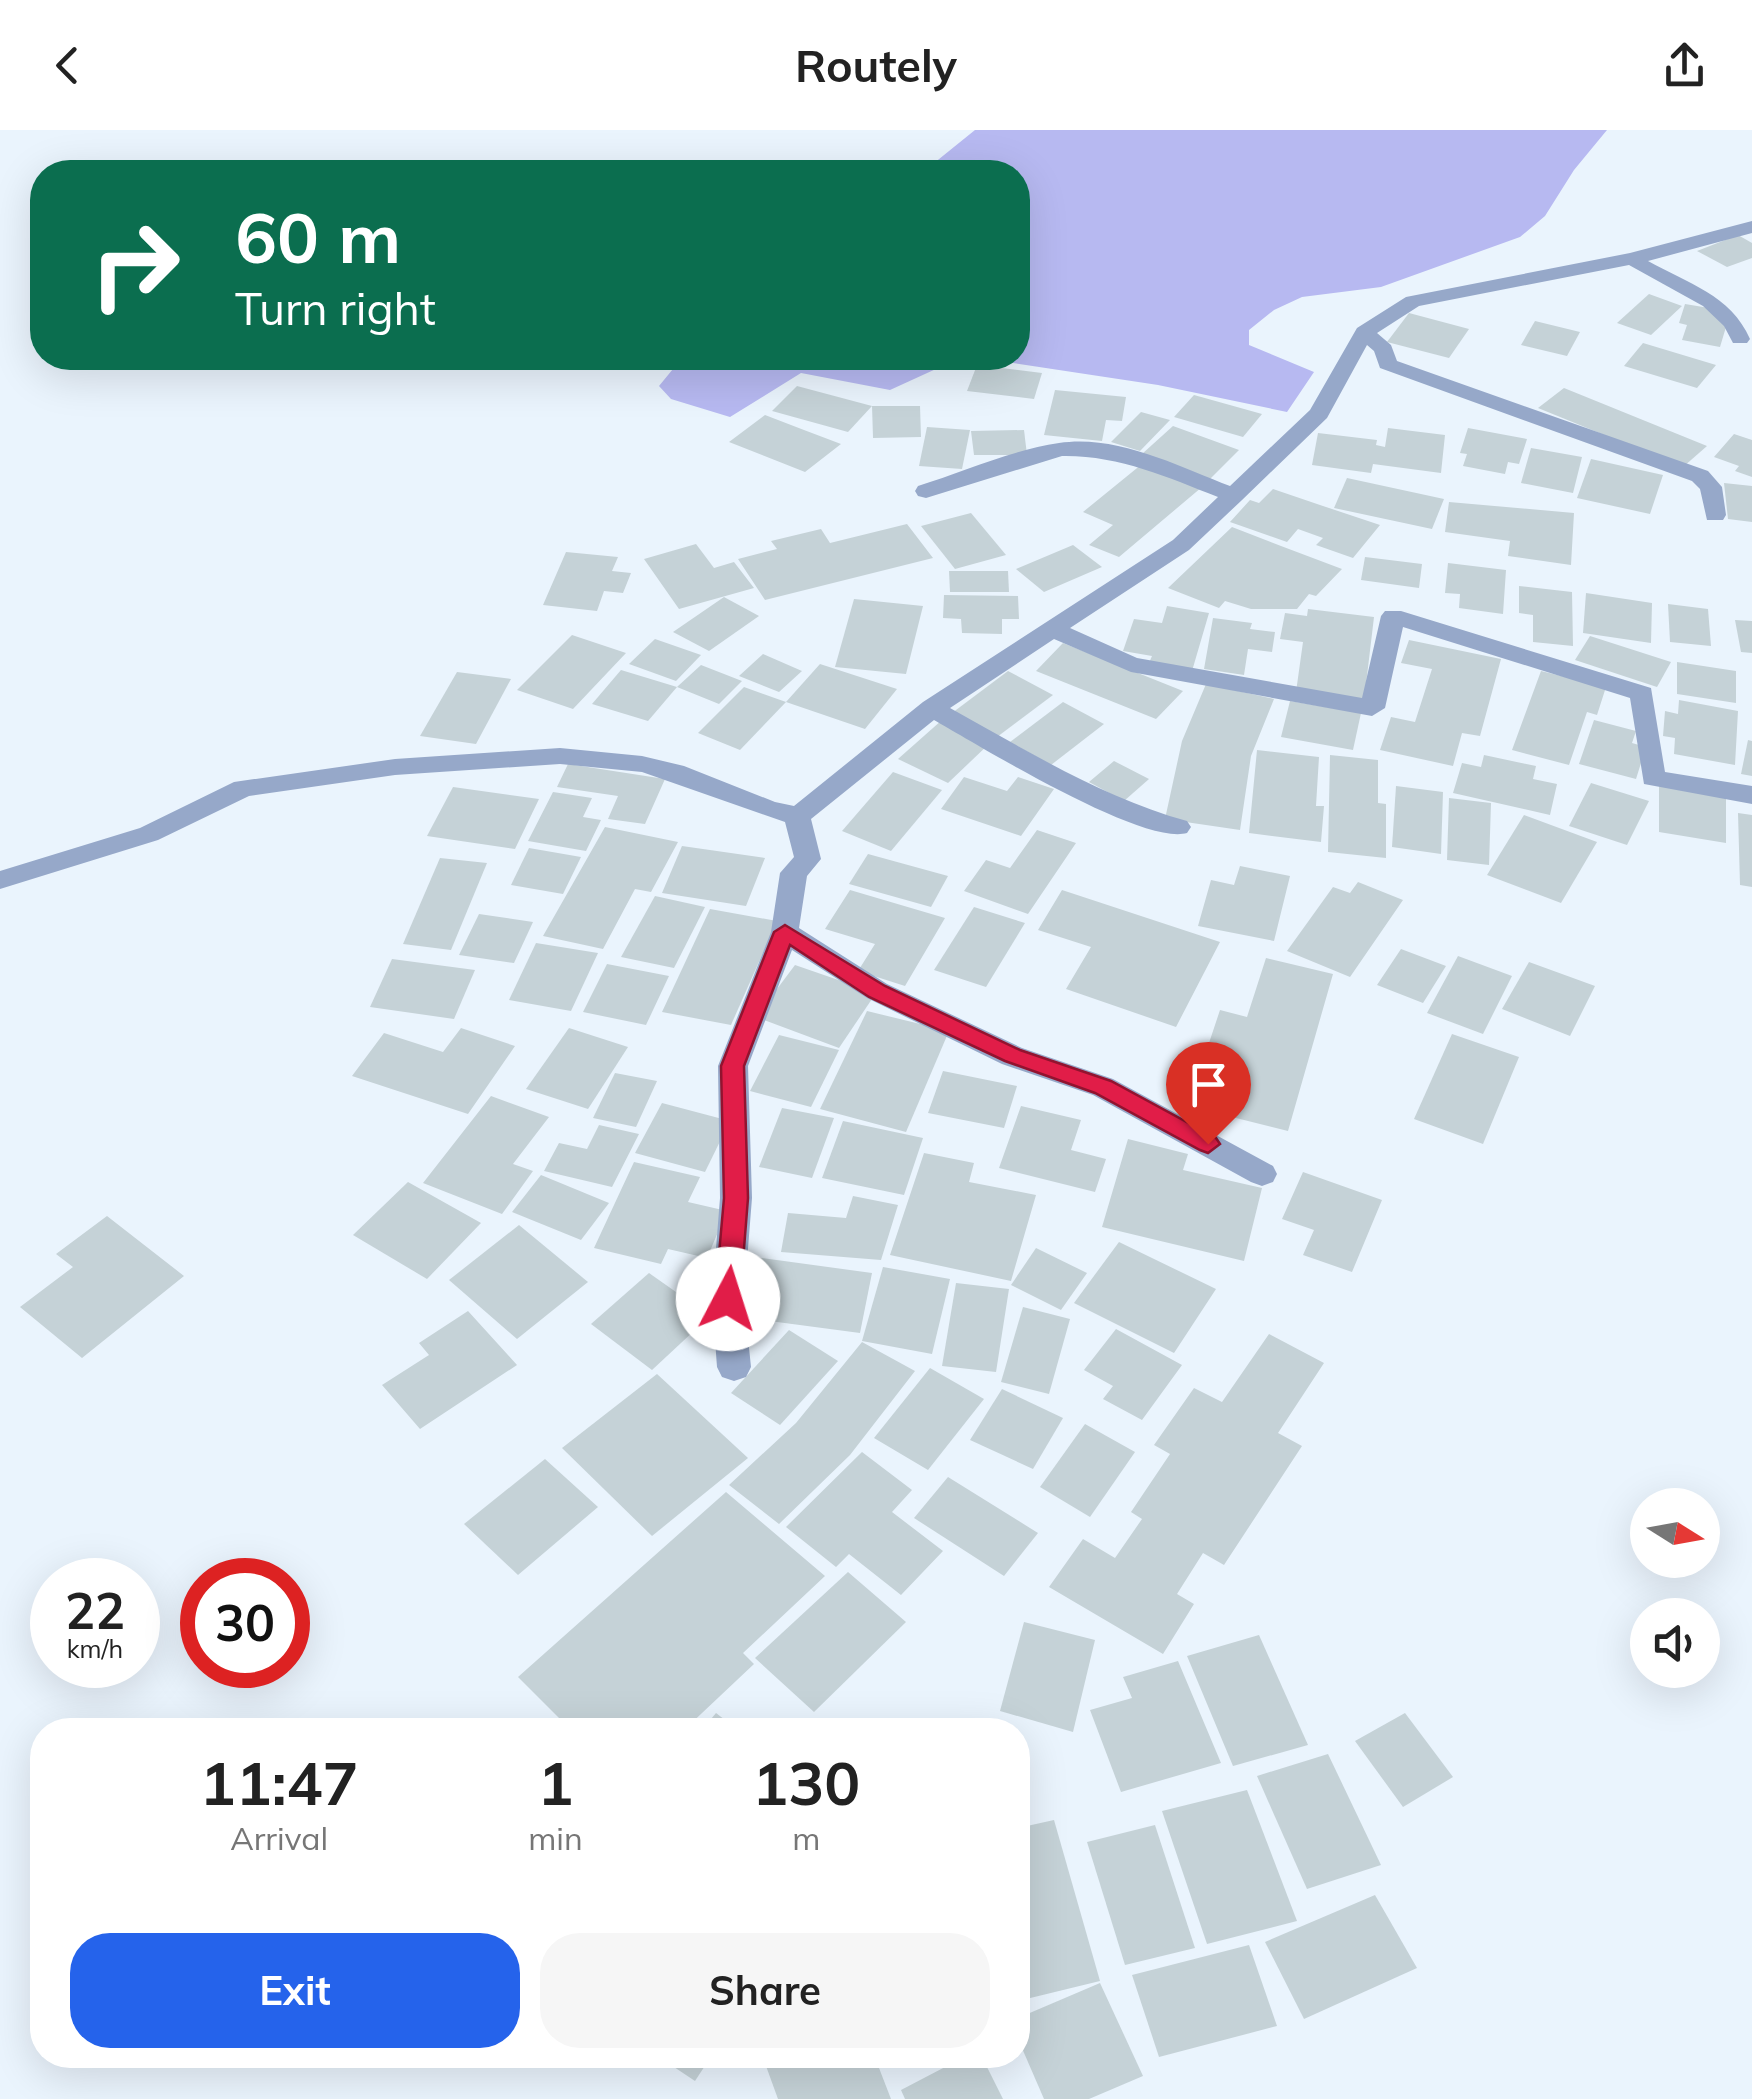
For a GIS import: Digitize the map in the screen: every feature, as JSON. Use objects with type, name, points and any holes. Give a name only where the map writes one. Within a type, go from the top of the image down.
[{"type":"street","points":[[0,880],[149,834],[243,788],[396,766],[560,756],[642,764],[675,772],[770,810],[797,815],[812,808],[932,708],[1181,546],[1319,413],[1364,332],[1413,301],[1632,259],[1752,228]]},
{"type":"street","points":[[1632,259],[1723,309],[1735,321],[1740,339]]},
{"type":"street","points":[[1364,332],[1384,348],[1388,364],[1401,370],[1700,476],[1711,487],[1715,514]]},
{"type":"street","points":[[926,491],[1060,449],[1078,448],[1127,456],[1234,495]]},
{"type":"street","points":[[1051,628],[1131,664],[1372,708],[1393,616],[1642,693],[1654,778],[1752,796]]},
{"type":"street","points":[[932,708],[1051,775],[1161,825],[1178,826]]},
{"type":"street","points":[[734,1367],[728,1299],[736,1198],[732,1066],[785,932],[794,873],[808,859],[797,815]]},
{"type":"street","points":[[785,932],[877,991],[1012,1056],[1103,1087],[1262,1174]]},
{"type":"shaded area","points":[[975,130],[1607,130],[1574,170],[1545,216],[1520,237],[1381,287],[1302,297],[1274,310],[1249,330],[1249,345],[1314,372],[1287,412],[1158,385],[1030,366],[1030,160],[938,160]]},
{"type":"shaded area","points":[[672,370],[934,370],[890,390],[801,373],[730,417],[671,399],[659,386]]},
{"type":"building","points":[[1738,235],[1752,243],[1752,258],[1727,267],[1697,251]]},
{"type":"building","points":[[1649,294],[1682,306],[1651,335],[1617,323]]},
{"type":"building","points":[[1685,304],[1721,310],[1729,317],[1720,347],[1682,340],[1687,325],[1679,323]]},
{"type":"building","points":[[1409,313],[1469,329],[1449,358],[1387,342]]},
{"type":"building","points":[[1535,321],[1580,332],[1567,356],[1521,345]]},
{"type":"building","points":[[1643,343],[1716,365],[1697,388],[1624,366]]},
{"type":"building","points":[[975,370],[1042,373],[1034,399],[967,391]]},
{"type":"building","points":[[797,386],[872,406],[848,432],[772,411]]},
{"type":"building","points":[[1564,388],[1707,446],[1683,467],[1538,408]]},
{"type":"building","points":[[1055,390],[1126,397],[1122,421],[1106,420],[1102,441],[1044,435]]},
{"type":"building","points":[[1194,395],[1262,414],[1243,437],[1174,417]]},
{"type":"building","points":[[872,406],[920,406],[921,437],[873,438]]},
{"type":"building","points":[[1141,412],[1170,420],[1140,451],[1111,442]]},
{"type":"building","points":[[765,415],[841,444],[805,472],[729,442]]},
{"type":"building","points":[[1173,426],[1239,450],[1210,479],[1142,454]]},
{"type":"building","points":[[927,427],[970,430],[962,469],[919,466]]},
{"type":"building","points":[[1388,428],[1445,435],[1441,473],[1373,464],[1371,473],[1312,465],[1318,433],[1377,440],[1376,445],[1385,447]]},
{"type":"building","points":[[1468,428],[1527,439],[1519,464],[1508,462],[1505,474],[1463,466],[1467,454],[1460,453]]},
{"type":"building","points":[[1024,430],[1027,455],[974,455],[971,431]]},
{"type":"building","points":[[1734,434],[1752,440],[1752,477],[1735,471],[1739,466],[1714,457]]},
{"type":"building","points":[[1531,448],[1582,457],[1573,493],[1521,483]]},
{"type":"building","points":[[1591,459],[1663,475],[1650,514],[1577,498]]},
{"type":"building","points":[[1142,464],[1202,487],[1119,557],[1089,545],[1113,525],[1083,512]]},
{"type":"building","points":[[1347,478],[1444,499],[1432,529],[1334,508]]},
{"type":"building","points":[[1724,483],[1752,486],[1752,522],[1728,519]]},
{"type":"building","points":[[1273,489],[1380,525],[1353,558],[1316,545],[1323,538],[1298,529],[1287,542],[1230,522],[1250,500],[1259,503]]},
{"type":"building","points":[[1449,502],[1574,513],[1571,565],[1508,556],[1510,541],[1445,532]]},
{"type":"building","points":[[971,513],[1006,555],[955,569],[921,526]]},
{"type":"building","points":[[907,524],[933,558],[765,600],[738,559],[777,549],[771,541],[821,529],[830,543]]},
{"type":"building","points":[[1232,527],[1342,569],[1316,596],[1309,594],[1297,609],[1251,609],[1225,601],[1219,608],[1168,588]]},
{"type":"building","points":[[696,544],[714,568],[734,562],[754,588],[679,609],[644,559]]},
{"type":"building","points":[[1073,545],[1102,567],[1044,592],[1016,569]]},
{"type":"building","points":[[566,552],[618,557],[612,571],[631,573],[623,593],[604,591],[597,611],[543,605]]},
{"type":"building","points":[[1365,557],[1422,564],[1419,588],[1361,580]]},
{"type":"building","points":[[1448,563],[1506,570],[1503,614],[1459,608],[1460,594],[1445,593]]},
{"type":"building","points":[[949,571],[1008,571],[1009,592],[950,592]]},
{"type":"building","points":[[1519,586],[1572,592],[1573,646],[1533,642],[1533,615],[1519,613]]},
{"type":"building","points":[[1586,593],[1652,603],[1651,643],[1583,633]]},
{"type":"building","points":[[944,595],[1018,596],[1019,619],[1002,619],[1002,634],[962,633],[961,619],[943,618]]},
{"type":"building","points":[[724,597],[759,616],[709,651],[673,632]]},
{"type":"building","points":[[854,599],[923,606],[906,674],[835,667]]},
{"type":"building","points":[[1668,604],[1708,609],[1711,646],[1670,642]]},
{"type":"building","points":[[1167,606],[1209,613],[1192,671],[1149,663],[1152,656],[1123,651],[1134,619],[1162,623]]},
{"type":"building","points":[[1308,609],[1374,617],[1364,701],[1296,692],[1303,642],[1280,639],[1285,613],[1307,616]]},
{"type":"building","points":[[1213,618],[1252,623],[1250,629],[1275,632],[1272,652],[1248,649],[1244,675],[1204,669]]},
{"type":"building","points":[[1735,620],[1752,621],[1752,653],[1741,652]]},
{"type":"building","points":[[572,635],[626,653],[573,709],[517,690]]},
{"type":"building","points":[[1590,636],[1671,662],[1657,687],[1575,660]]},
{"type":"building","points":[[655,639],[701,655],[676,681],[629,664]]},
{"type":"building","points":[[1409,640],[1501,659],[1480,736],[1462,733],[1453,766],[1380,750],[1391,717],[1415,722],[1432,669],[1401,663]]},
{"type":"building","points":[[1063,643],[1183,691],[1156,719],[1036,671]]},
{"type":"building","points":[[763,654],[802,671],[779,692],[739,676]]},
{"type":"building","points":[[1677,662],[1736,671],[1736,703],[1677,694]]},
{"type":"building","points":[[820,664],[897,689],[865,729],[786,702]]},
{"type":"building","points":[[701,665],[742,681],[719,704],[677,687]]},
{"type":"building","points":[[621,670],[677,687],[648,721],[592,704]]},
{"type":"building","points":[[1008,671],[1053,695],[997,737],[952,713]]},
{"type":"building","points":[[1541,671],[1606,687],[1597,715],[1587,712],[1569,765],[1512,750]]},
{"type":"building","points":[[457,672],[511,679],[476,744],[420,736]]},
{"type":"building","points":[[1206,684],[1274,699],[1251,756],[1240,830],[1165,819],[1182,741]]},
{"type":"building","points":[[744,687],[786,702],[740,750],[698,733]]},
{"type":"building","points":[[1679,700],[1738,711],[1735,765],[1674,754],[1675,738],[1663,736],[1665,711],[1678,714]]},
{"type":"building","points":[[1290,701],[1361,713],[1353,750],[1281,737]]},
{"type":"building","points":[[1063,702],[1104,724],[1051,765],[1010,742]]},
{"type":"building","points":[[942,720],[991,742],[948,783],[898,759]]},
{"type":"building","points":[[1594,720],[1636,731],[1632,743],[1646,747],[1636,779],[1579,764]]},
{"type":"building","points":[[1748,740],[1752,741],[1752,776],[1741,774]]},
{"type":"building","points":[[1257,750],[1319,757],[1316,806],[1324,806],[1321,842],[1249,833]]},
{"type":"building","points":[[1330,755],[1378,760],[1378,803],[1386,804],[1386,858],[1328,852]]},
{"type":"building","points":[[1484,755],[1536,766],[1533,779],[1557,784],[1550,815],[1453,793],[1462,763],[1481,767]]},
{"type":"building","points":[[1114,761],[1149,779],[1124,801],[1089,782]]},
{"type":"building","points":[[568,764],[665,779],[645,824],[608,819],[618,796],[557,787]]},
{"type":"building","points":[[893,772],[942,790],[891,851],[842,831]]},
{"type":"building","points":[[964,777],[1007,791],[1018,777],[1054,789],[1021,836],[941,809]]},
{"type":"building","points":[[1591,783],[1649,801],[1627,845],[1569,826]]},
{"type":"building","points":[[1396,786],[1443,792],[1441,854],[1392,847]]},
{"type":"building","points":[[1659,786],[1726,796],[1726,843],[1659,832]]},
{"type":"building","points":[[453,787],[539,799],[515,849],[427,836]]},
{"type":"building","points":[[553,792],[592,798],[583,817],[601,820],[586,851],[528,841]]},
{"type":"building","points":[[1449,798],[1491,803],[1489,865],[1447,860]]},
{"type":"building","points":[[1738,813],[1752,815],[1752,887],[1740,885]]},
{"type":"building","points":[[1524,815],[1597,842],[1561,903],[1487,875]]},
{"type":"building","points":[[605,827],[678,842],[651,892],[635,889],[603,949],[543,936]]},
{"type":"building","points":[[1037,830],[1076,843],[1028,914],[964,891],[986,860],[1010,868]]},
{"type":"building","points":[[682,846],[765,858],[746,906],[662,893]]},
{"type":"building","points":[[529,848],[581,857],[563,894],[511,885]]},
{"type":"building","points":[[868,854],[948,876],[931,907],[849,884]]},
{"type":"building","points":[[440,858],[487,863],[451,950],[403,944]]},
{"type":"building","points":[[1240,866],[1290,876],[1274,941],[1198,926],[1211,880],[1234,885]]},
{"type":"building","points":[[1358,882],[1403,900],[1350,977],[1287,951],[1333,887],[1350,893]]},
{"type":"building","points":[[850,890],[945,918],[905,986],[858,971],[875,944],[825,929]]},
{"type":"building","points":[[1062,890],[1220,942],[1176,1027],[1066,989],[1091,947],[1038,930]]},
{"type":"building","points":[[655,896],[705,907],[674,968],[621,957]]},
{"type":"building","points":[[974,907],[1025,923],[986,987],[934,970]]},
{"type":"building","points":[[710,909],[777,921],[731,1025],[662,1012]]},
{"type":"building","points":[[479,914],[533,922],[514,963],[459,955]]},
{"type":"building","points":[[536,943],[598,953],[571,1011],[509,1000]]},
{"type":"building","points":[[1401,949],[1446,966],[1423,1003],[1377,985]]},
{"type":"building","points":[[1458,956],[1512,976],[1483,1034],[1427,1013]]},
{"type":"building","points":[[1266,958],[1333,974],[1288,1131],[1188,1106],[1220,1010],[1247,1017]]},
{"type":"building","points":[[392,959],[475,970],[454,1019],[370,1007]]},
{"type":"building","points":[[1529,962],[1595,986],[1570,1036],[1502,1009]]},
{"type":"building","points":[[607,964],[669,976],[646,1025],[583,1012]]},
{"type":"building","points":[[795,965],[876,993],[839,1048],[756,1017]]},
{"type":"building","points":[[867,1011],[949,1031],[906,1132],[820,1109]]},
{"type":"building","points":[[461,1028],[515,1046],[468,1114],[352,1076],[384,1033],[443,1052]]},
{"type":"building","points":[[569,1028],[628,1047],[588,1109],[526,1089]]},
{"type":"building","points":[[1452,1034],[1519,1057],[1483,1144],[1414,1119]]},
{"type":"building","points":[[779,1035],[839,1050],[811,1107],[750,1091]]},
{"type":"building","points":[[943,1071],[1017,1086],[1004,1128],[928,1113]]},
{"type":"building","points":[[615,1073],[657,1081],[636,1127],[593,1118]]},
{"type":"building","points":[[491,1096],[549,1117],[513,1164],[533,1171],[502,1214],[423,1183]]},
{"type":"building","points":[[662,1103],[730,1121],[705,1172],[635,1153]]},
{"type":"building","points":[[1021,1106],[1081,1120],[1071,1150],[1106,1159],[1095,1192],[999,1168]]},
{"type":"building","points":[[782,1108],[834,1118],[812,1178],[759,1167]]},
{"type":"building","points":[[843,1121],[923,1138],[904,1195],[822,1178]]},
{"type":"building","points":[[599,1125],[639,1134],[612,1187],[544,1171],[559,1143],[587,1149]]},
{"type":"building","points":[[1128,1139],[1188,1154],[1183,1170],[1262,1188],[1244,1261],[1102,1227]]},
{"type":"building","points":[[924,1153],[974,1163],[969,1182],[1036,1195],[1011,1281],[890,1255]]},
{"type":"building","points":[[634,1162],[700,1177],[688,1202],[727,1211],[707,1258],[668,1249],[661,1264],[594,1248]]},
{"type":"building","points":[[1303,1172],[1382,1200],[1352,1272],[1303,1255],[1314,1230],[1282,1219]]},
{"type":"building","points":[[541,1175],[609,1203],[581,1240],[512,1212]]},
{"type":"building","points":[[408,1182],[481,1223],[427,1279],[353,1235]]},
{"type":"building","points":[[853,1196],[898,1205],[881,1260],[781,1252],[788,1213],[846,1218]]},
{"type":"building","points":[[107,1216],[184,1276],[82,1358],[20,1307],[73,1267],[56,1254]]},
{"type":"building","points":[[519,1225],[588,1282],[517,1339],[449,1280]]},
{"type":"building","points":[[1119,1242],[1216,1289],[1174,1353],[1074,1303]]},
{"type":"building","points":[[1036,1248],[1087,1273],[1061,1310],[1011,1285]]},
{"type":"building","points":[[754,1257],[872,1273],[860,1333],[739,1317]]},
{"type":"building","points":[[883,1267],[950,1279],[932,1354],[862,1341]]},
{"type":"building","points":[[649,1273],[710,1316],[652,1370],[591,1324]]},
{"type":"building","points":[[956,1283],[1009,1289],[996,1372],[942,1366]]},
{"type":"building","points":[[1023,1307],[1070,1319],[1049,1394],[1001,1382]]},
{"type":"building","points":[[468,1311],[517,1365],[420,1429],[382,1385],[429,1355],[419,1343]]},
{"type":"building","points":[[1116,1329],[1182,1365],[1142,1420],[1103,1399],[1113,1386],[1084,1370]]},
{"type":"building","points":[[789,1330],[838,1361],[780,1425],[731,1393]]},
{"type":"building","points":[[1269,1334],[1324,1363],[1278,1433],[1302,1446],[1224,1565],[1203,1553],[1177,1594],[1194,1604],[1163,1654],[1049,1587],[1083,1539],[1115,1558],[1142,1519],[1131,1512],[1170,1454],[1154,1445],[1194,1388],[1222,1402]]},
{"type":"building","points":[[862,1342],[915,1371],[850,1455],[779,1524],[729,1485],[796,1423]]},
{"type":"building","points":[[930,1368],[984,1399],[928,1470],[874,1438]]},
{"type":"building","points":[[657,1374],[748,1458],[652,1536],[562,1448]]},
{"type":"building","points":[[1002,1389],[1063,1418],[1033,1469],[970,1440]]},
{"type":"building","points":[[1085,1424],[1135,1452],[1090,1517],[1040,1487]]},
{"type":"building","points":[[862,1452],[912,1490],[892,1512],[943,1551],[901,1595],[849,1554],[836,1567],[786,1527]]},
{"type":"building","points":[[545,1459],[598,1507],[518,1575],[464,1524]]},
{"type":"building","points":[[948,1477],[1038,1533],[1004,1576],[914,1518]]},
{"type":"building","points":[[726,1492],[825,1576],[743,1653],[754,1664],[697,1718],[559,1718],[518,1677]]},
{"type":"building","points":[[848,1572],[906,1622],[814,1712],[755,1658]]},
{"type":"building","points":[[1024,1622],[1095,1640],[1073,1732],[1000,1711]]},
{"type":"building","points":[[1259,1635],[1308,1745],[1233,1766],[1187,1656]]},
{"type":"building","points":[[1178,1661],[1221,1763],[1121,1792],[1090,1710],[1132,1698],[1123,1677]]},
{"type":"building","points":[[1405,1713],[1453,1777],[1403,1807],[1355,1741]]},
{"type":"building","points":[[1328,1754],[1381,1865],[1307,1889],[1257,1776]]},
{"type":"building","points":[[1247,1790],[1297,1921],[1207,1944],[1162,1811]]},
{"type":"building","points":[[1054,1820],[1100,1981],[1030,1998],[1030,1825]]},
{"type":"building","points":[[1155,1825],[1195,1948],[1125,1965],[1087,1842]]},
{"type":"building","points":[[1375,1895],[1417,1968],[1304,2019],[1265,1942]]},
{"type":"building","points":[[1249,1945],[1277,2026],[1159,2057],[1132,1975]]},
{"type":"building","points":[[1100,1983],[1143,2076],[1089,2099],[1044,2099],[1030,2067],[1030,2013]]},
{"type":"building","points":[[676,2068],[704,2068],[695,2081]]},
{"type":"building","points":[[767,2068],[879,2068],[891,2099],[778,2099]]},
{"type":"building","points":[[943,2068],[988,2068],[1003,2099],[905,2099],[901,2090]]},
{"type":"route","points":[[728,1299],[736,1198],[732,1066],[785,932],[877,991],[1012,1056],[1103,1087],[1208,1144]]}]
